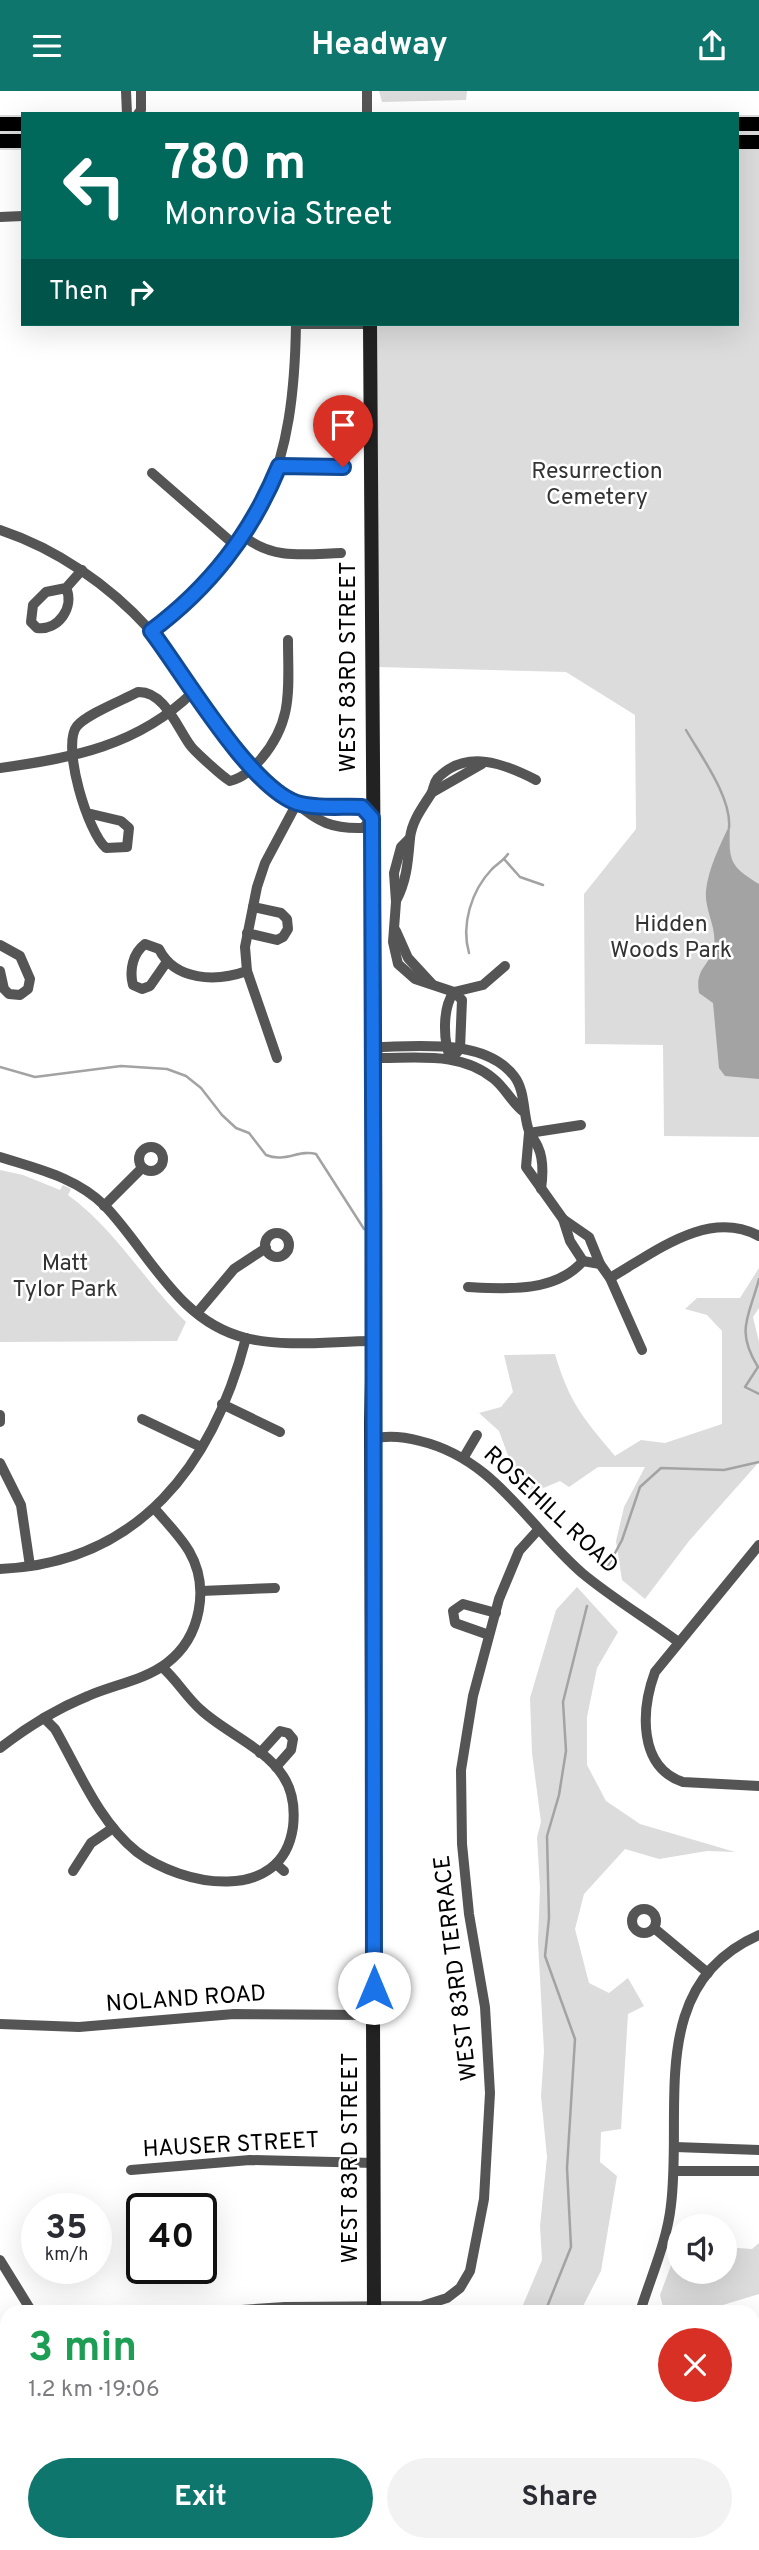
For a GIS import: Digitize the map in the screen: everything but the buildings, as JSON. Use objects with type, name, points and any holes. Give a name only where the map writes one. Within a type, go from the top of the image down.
[{"type":"main road","points":[[0,124],[21,124]]},
{"type":"main road","points":[[739,124],[759,124]]},
{"type":"main road","points":[[0,141],[21,141]]},
{"type":"main road","points":[[739,142],[759,142]]},
{"type":"street","points":[[126,91],[127,112]]},
{"type":"street","points":[[140,112],[141,91]]},
{"type":"street","points":[[367,91],[367,112]]},
{"type":"street","points":[[0,217],[21,216]]},
{"type":"street","points":[[151,631],[208,581],[245,537],[279,466],[294,398],[296,326]]},
{"type":"street","name":"WEST 83RD STREET","points":[[370,326],[375,1053],[372,1439],[374,2305]]},
{"type":"street","points":[[279,466],[343,467]]},
{"type":"street","points":[[152,473],[237,547]]},
{"type":"street","points":[[0,530],[50,552],[82,571],[151,631],[193,692],[253,768],[297,803],[305,814],[342,828],[363,828],[372,818],[362,807],[297,803]]},
{"type":"street","points":[[245,537],[266,551],[278,554],[341,553]]},
{"type":"street","points":[[66,588],[70,595],[66,612],[53,626],[37,628],[31,622],[33,605],[46,591],[66,588],[82,571]]},
{"type":"street","points":[[87,813],[121,821],[130,828],[127,847],[106,848],[99,842],[87,813],[73,757],[72,736],[75,728],[138,692],[153,695],[168,712],[191,748],[207,759],[222,777],[230,781],[238,779],[253,768],[275,744],[285,721],[288,706],[288,640]]},
{"type":"street","points":[[0,768],[73,757],[120,741],[168,712],[193,692]]},
{"type":"street","points":[[451,1059],[460,1049],[462,1000],[454,992],[432,984],[408,958],[396,930],[396,902],[407,873],[410,838],[416,818],[433,792],[482,764],[504,763],[537,780]]},
{"type":"street","points":[[276,1058],[247,971],[247,933],[265,863],[297,803]]},
{"type":"street","points":[[247,933],[276,940],[283,937],[288,929],[287,919],[281,913],[253,907]]},
{"type":"street","points":[[166,963],[150,986],[142,989],[133,985],[130,975],[134,961],[138,949],[145,944],[159,949],[166,963],[208,978],[247,971]]},
{"type":"street","points":[[0,946],[20,956],[30,979],[28,989],[20,995],[9,994],[4,989],[0,971]]},
{"type":"street","points":[[451,1059],[445,1047],[448,1000],[454,992],[483,985],[505,966]]},
{"type":"street","points":[[524,1112],[491,1077],[464,1062],[451,1059],[381,1058],[375,1053],[380,1047],[460,1049],[486,1056],[515,1077],[523,1096],[529,1133],[542,1158],[541,1189]]},
{"type":"street","points":[[529,1133],[581,1125]]},
{"type":"street","points":[[529,1133],[526,1167],[563,1219],[570,1241],[583,1261]]},
{"type":"street","points":[[0,1157],[59,1176],[104,1206],[176,1294],[218,1328],[246,1338],[271,1342],[373,1341]]},
{"type":"street","points":[[104,1206],[142,1168]]},
{"type":"street","points":[[563,1219],[589,1237],[642,1350]]},
{"type":"street","points":[[610,1278],[693,1232],[716,1227],[734,1227],[759,1236]]},
{"type":"street","points":[[197,1313],[234,1269],[266,1248]]},
{"type":"street","points":[[468,1287],[531,1287],[561,1276],[583,1261],[600,1263]]},
{"type":"street","points":[[0,1569],[67,1559],[100,1546],[155,1510],[183,1477],[201,1447],[222,1404],[246,1338]]},
{"type":"street","points":[[222,1404],[280,1432]]},
{"type":"street","points":[[0,1415],[0,1422]]},
{"type":"street","points":[[142,1419],[201,1447]]},
{"type":"street","name":"ROSEHILL ROAD","points":[[464,1457],[477,1435]]},
{"type":"street","name":"ROSEHILL ROAD","points":[[372,1439],[414,1440],[464,1457],[501,1485],[538,1529],[583,1573],[677,1641]]},
{"type":"street","points":[[0,1463],[22,1505],[30,1566]]},
{"type":"street","points":[[0,1748],[44,1718],[89,1695],[162,1667],[188,1638],[196,1623],[201,1591],[190,1552],[155,1510]]},
{"type":"street","name":"WEST 83RD TERRACE","points":[[425,2305],[447,2298],[460,2288],[470,2270],[480,2230],[488,2151],[489,2061],[481,1975],[469,1914],[460,1812],[461,1770],[467,1725],[496,1613],[519,1551],[538,1529]]},
{"type":"street","points":[[759,1545],[677,1641],[655,1672],[650,1684],[648,1750],[659,1769],[671,1778],[683,1782],[759,1786]]},
{"type":"street","points":[[201,1591],[275,1588]]},
{"type":"street","points":[[489,1635],[455,1623],[453,1611],[463,1604],[496,1613]]},
{"type":"street","points":[[44,1718],[55,1729],[113,1828],[139,1853],[159,1866],[199,1880],[238,1881],[280,1867],[292,1831],[294,1812],[289,1787],[276,1767],[202,1711],[162,1667]]},
{"type":"street","points":[[260,1753],[273,1735],[280,1731],[288,1733],[293,1739],[291,1750],[276,1767]]},
{"type":"street","points":[[73,1871],[91,1843],[113,1828]]},
{"type":"street","points":[[654,1928],[708,1973]]},
{"type":"street","points":[[642,2305],[667,2229],[675,2171],[677,2038],[690,1999],[708,1973],[722,1957],[759,1935]]},
{"type":"street","name":"NOLAND ROAD","points":[[0,2024],[79,2027],[265,2013],[374,2015]]},
{"type":"street","points":[[675,2147],[759,2150]]},
{"type":"street","name":"HAUSER STREET","points":[[131,2170],[250,2160],[374,2162]]},
{"type":"street","points":[[675,2171],[759,2171]]},
{"type":"street","points":[[0,2260],[28,2305]]},
{"type":"green space","points":[[379,91],[467,91],[466,100],[382,102]]},
{"type":"green space","name":"Resurrection Cemetery","points":[[739,149],[759,149],[759,1137],[664,1136],[663,1045],[585,1044],[584,894],[636,829],[635,715],[566,672],[377,667],[376,326],[739,326]]},
{"type":"green space","name":"Matt Tylor Park","points":[[0,1170],[23,1175],[60,1190],[63,1185],[71,1189],[68,1195],[116,1240],[186,1322],[177,1341],[0,1342]]},
{"type":"green space","points":[[759,1268],[759,1308],[753,1317],[759,1342],[759,1462],[689,1541],[645,1599],[622,1580],[616,1541],[624,1507],[645,1467],[598,1467],[569,1487],[560,1481],[534,1492],[517,1480],[499,1431],[479,1413],[501,1407],[513,1392],[504,1355],[555,1354],[578,1409],[615,1456],[641,1440],[665,1443],[722,1424],[722,1331],[707,1315],[685,1309],[697,1298],[740,1298]]},
{"type":"green space","points":[[577,1587],[618,1632],[597,1668],[587,1717],[587,1765],[606,1801],[640,1824],[735,1852],[707,1851],[659,1859],[625,1849],[584,1894],[575,1929],[589,1983],[609,1993],[628,1978],[644,2006],[628,2014],[621,2129],[601,2132],[600,2162],[617,2176],[601,2271],[584,2305],[523,2305],[542,2260],[540,2226],[547,2157],[541,2096],[544,2051],[538,1942],[540,1888],[537,1837],[541,1822],[532,1753],[530,1698],[556,1610]]},
{"type":"green space","points":[[759,2243],[759,2294],[723,2305],[662,2305],[660,2295],[667,2276],[667,2284],[737,2284],[737,2248],[752,2249]]},
{"type":"shaded area","points":[[730,824],[733,860],[741,872],[759,884],[759,1079],[725,1076],[719,1068],[713,1003],[699,993],[698,985],[700,973],[711,956],[714,943],[706,898],[707,883]]},
{"type":"waterway","points":[[686,730],[721,791],[729,816],[729,828]]},
{"type":"waterway","points":[[469,953],[466,931],[473,898],[492,869],[508,854]]},
{"type":"waterway","points":[[504,859],[520,877],[543,885]]},
{"type":"waterway","points":[[0,1067],[35,1077],[121,1066],[167,1069],[186,1076],[201,1088],[236,1128],[249,1133],[266,1155],[279,1158],[304,1153],[316,1154],[364,1229]]},
{"type":"waterway","points":[[759,1279],[746,1323],[747,1343],[758,1367],[745,1387],[759,1394]]},
{"type":"waterway","points":[[608,1566],[622,1540],[640,1487],[661,1468],[724,1470],[759,1462]]},
{"type":"waterway","points":[[548,2305],[571,2247],[567,2168],[575,2039],[545,1956],[549,1918],[547,1836],[559,1795],[566,1751],[563,1702],[587,1606]]},
{"type":"route","points":[[343,467],[279,466],[257,516],[228,559],[193,596],[151,631],[230,743],[266,781],[297,803],[362,807],[372,818],[375,1053],[375,1261],[371,1422],[374,1988]]},
{"type":"park label","name":"Hidden Woods Park","points":[[671,938]]}]
